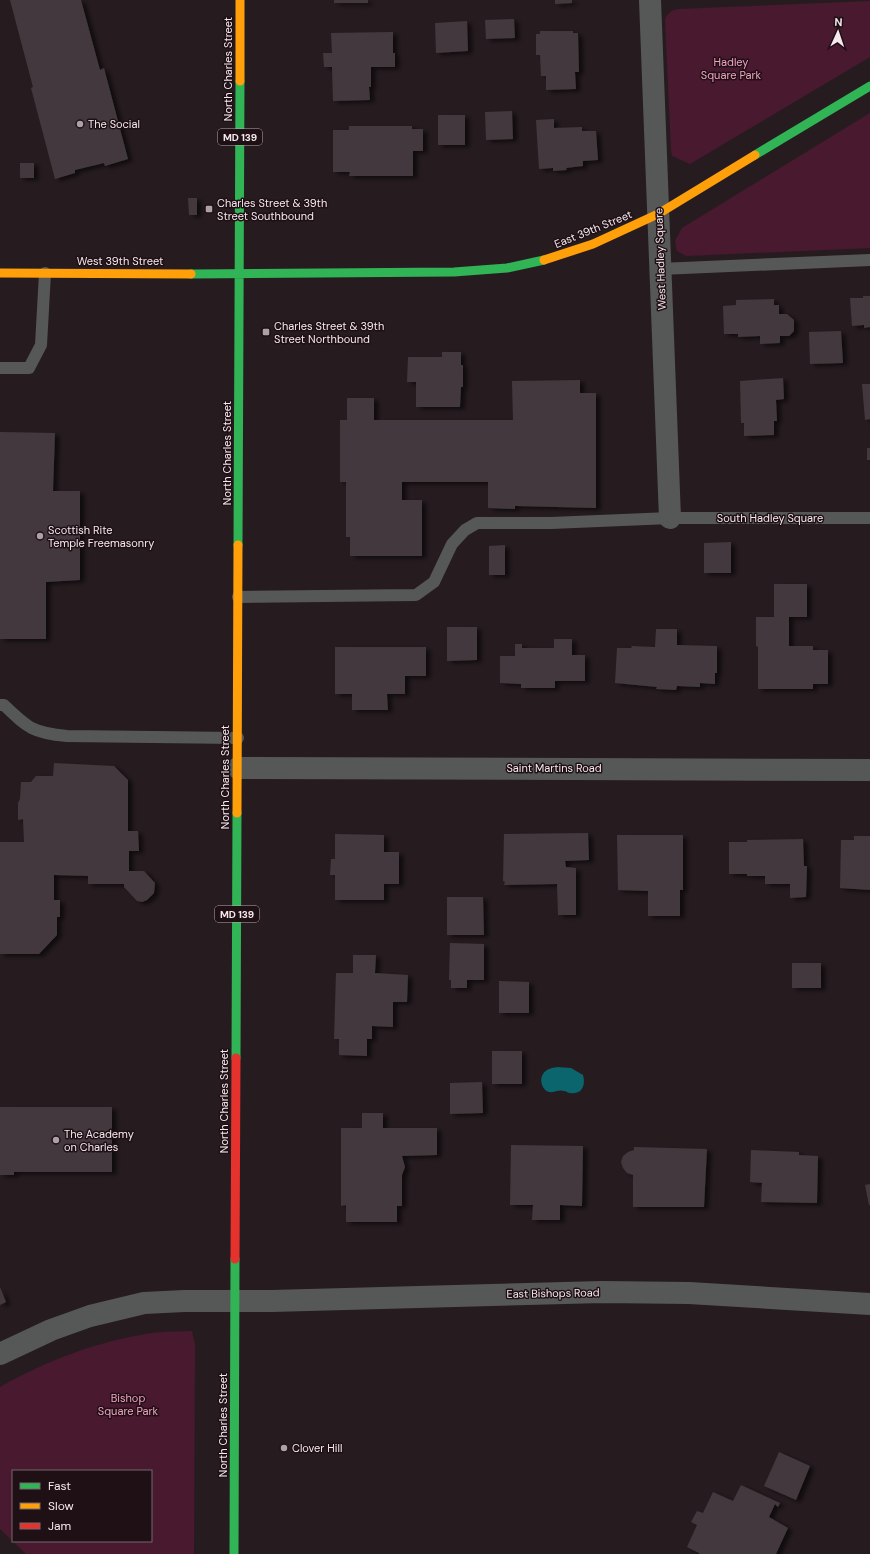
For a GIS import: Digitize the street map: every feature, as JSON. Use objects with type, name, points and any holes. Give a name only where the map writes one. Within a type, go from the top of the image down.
[{"type":"main road","name":"North Charles Street","points":[[234,1554],[240,0]]},
{"type":"main road","name":"East 39th Street","points":[[240,274],[475,271],[524,265],[580,249],[635,226],[658,214],[870,86]]},
{"type":"main road","name":"West 39th Street","points":[[0,273],[240,274]]},
{"type":"street","name":"West Hadley Square","points":[[650,0],[670,518]]},
{"type":"street","name":"Saint Martins Road","points":[[238,768],[870,770]]},
{"type":"street","name":"East Bishops Road","points":[[0,1354],[50,1330],[90,1316],[144,1304],[200,1300],[272,1301],[610,1292],[689,1293],[870,1304]]},
{"type":"lane","points":[[660,269],[870,260]]},
{"type":"lane","points":[[0,368],[29,368],[41,345],[45,273]]},
{"type":"lane","name":"South Hadley Square","points":[[238,597],[416,595],[434,582],[452,544],[465,530],[477,523],[551,523],[670,518],[870,518]]},
{"type":"lane","points":[[0,705],[4,705],[26,726],[46,734],[67,736],[238,738]]},
{"type":"green space","name":"Hadley Square Park","points":[[870,1],[870,57],[690,164],[672,156],[665,20],[670,13],[678,9]]},
{"type":"green space","points":[[870,113],[870,248],[686,256],[677,251],[675,241],[682,228]]},
{"type":"green space","name":"Bishop Square Park","points":[[192,1331],[195,1345],[194,1554],[26,1554],[14,1542],[152,1542],[152,1470],[12,1470],[12,1541],[0,1529],[0,1387],[36,1368],[93,1346],[162,1332]]},
{"type":"water","points":[[551,1068],[571,1068],[583,1075],[584,1082],[580,1091],[574,1093],[562,1091],[549,1092],[543,1087],[541,1082],[544,1072]]},
{"type":"building","name":"The Social","points":[[10,0],[81,0],[100,70],[104,68],[128,159],[105,166],[104,163],[75,170],[75,173],[55,179]]},
{"type":"building","points":[[334,0],[368,0],[368,3],[334,3]]},
{"type":"building","points":[[555,0],[572,0],[572,3],[555,4]]},
{"type":"building","points":[[514,19],[515,38],[486,39],[485,20]]},
{"type":"building","points":[[467,21],[468,51],[436,53],[435,23]]},
{"type":"building","points":[[540,31],[573,31],[573,33],[578,33],[579,72],[575,72],[576,89],[546,90],[546,76],[541,76],[540,55],[536,55],[536,34],[540,34]]},
{"type":"building","points":[[393,32],[395,67],[371,67],[371,87],[369,87],[370,100],[333,101],[332,67],[324,67],[323,53],[332,53],[331,33]]},
{"type":"building","points":[[512,111],[513,139],[486,140],[485,112]]},
{"type":"building","points":[[438,115],[465,115],[465,145],[438,145]]},
{"type":"building","points":[[554,119],[554,128],[582,127],[582,131],[596,131],[598,160],[583,161],[583,166],[566,168],[567,170],[553,171],[553,168],[539,169],[536,120]]},
{"type":"building","points":[[349,126],[412,126],[412,129],[423,129],[423,151],[413,151],[413,176],[349,176],[350,172],[333,172],[333,130],[349,130]]},
{"type":"building","points":[[20,163],[34,163],[34,178],[20,178]]},
{"type":"building","points":[[188,198],[197,198],[197,215],[189,215]]},
{"type":"building","points":[[863,296],[870,296],[870,327],[864,328],[864,325],[852,326],[850,298],[863,298]]},
{"type":"building","points":[[774,299],[774,305],[779,305],[779,314],[787,314],[794,320],[794,331],[789,336],[780,336],[780,343],[760,344],[760,336],[738,337],[738,334],[724,334],[723,306],[736,305],[736,300]]},
{"type":"building","points":[[841,331],[843,363],[810,364],[809,332]]},
{"type":"building","points":[[442,352],[461,352],[461,365],[463,365],[463,387],[461,387],[460,407],[416,407],[416,382],[407,382],[408,357],[442,357]]},
{"type":"building","points":[[783,378],[784,399],[776,400],[777,421],[774,421],[774,435],[744,436],[744,423],[741,423],[740,381]]},
{"type":"building","points":[[580,380],[580,393],[596,393],[596,508],[515,506],[515,509],[488,508],[488,482],[402,482],[402,500],[422,500],[422,556],[350,556],[350,537],[346,537],[346,482],[340,482],[340,420],[347,420],[347,398],[374,398],[374,420],[513,420],[512,381]]},
{"type":"building","points":[[862,384],[870,384],[870,419],[865,420]]},
{"type":"building","name":"Scottish Rite Temple Freemasonry","points":[[0,432],[55,433],[53,491],[80,491],[80,580],[46,582],[46,639],[0,639]]},
{"type":"building","points":[[867,448],[870,448],[870,460],[867,460]]},
{"type":"building","points":[[731,542],[731,573],[704,573],[704,543]]},
{"type":"building","points":[[505,545],[505,575],[489,575],[489,546]]},
{"type":"building","points":[[774,584],[807,584],[807,617],[789,617],[789,646],[813,646],[813,650],[828,650],[828,684],[813,684],[813,689],[758,689],[756,617],[774,617]]},
{"type":"building","points":[[447,627],[477,627],[477,660],[447,661]]},
{"type":"building","points":[[656,629],[677,629],[677,645],[717,646],[717,673],[715,673],[715,684],[700,683],[700,687],[677,686],[676,690],[656,689],[657,687],[615,683],[617,648],[632,648],[631,646],[655,647]]},
{"type":"building","points":[[554,639],[572,639],[572,655],[585,655],[585,681],[555,681],[555,688],[521,688],[521,684],[500,683],[500,656],[515,656],[515,644],[522,644],[522,648],[554,648]]},
{"type":"building","points":[[335,647],[426,647],[426,676],[405,676],[405,694],[387,694],[388,710],[352,710],[352,694],[335,694]]},
{"type":"building","points":[[54,763],[114,766],[128,780],[128,831],[138,831],[139,851],[129,851],[129,871],[144,871],[155,883],[154,893],[147,900],[142,902],[137,901],[124,887],[124,884],[88,884],[88,876],[54,875],[54,900],[60,900],[60,917],[57,917],[57,935],[39,954],[0,954],[0,842],[24,842],[23,819],[18,820],[18,803],[20,799],[21,782],[31,782],[36,776],[53,776]]},
{"type":"building","points":[[588,833],[589,860],[565,861],[566,867],[576,868],[576,915],[558,915],[557,884],[504,885],[504,834]]},
{"type":"building","points":[[335,834],[384,835],[384,852],[399,852],[399,884],[384,884],[384,900],[335,900],[335,875],[330,875],[331,859],[335,859]]},
{"type":"building","points":[[617,835],[683,835],[683,890],[680,890],[680,916],[648,916],[648,891],[618,890]]},
{"type":"building","points":[[854,836],[870,836],[870,890],[840,888],[841,840],[854,840]]},
{"type":"building","points":[[803,839],[804,866],[807,866],[806,897],[790,898],[790,884],[765,884],[765,876],[729,874],[729,842],[747,842],[747,840]]},
{"type":"building","points":[[447,897],[483,897],[484,935],[447,935]]},
{"type":"building","points":[[450,943],[484,944],[484,980],[467,980],[467,988],[451,988],[451,980],[449,980]]},
{"type":"building","points":[[353,955],[376,955],[375,973],[408,975],[407,1002],[393,1002],[393,1027],[372,1026],[372,1039],[367,1039],[367,1056],[339,1055],[339,1039],[334,1039],[336,973],[353,973]]},
{"type":"building","points":[[792,963],[821,963],[821,988],[792,988]]},
{"type":"building","points":[[499,981],[529,982],[529,1013],[499,1013]]},
{"type":"building","points":[[492,1051],[522,1051],[522,1084],[492,1084]]},
{"type":"building","points":[[482,1082],[483,1113],[450,1114],[450,1083]]},
{"type":"building","name":"The Academy on Charles","points":[[0,1107],[112,1107],[112,1172],[14,1172],[14,1175],[0,1175]]},
{"type":"building","points":[[362,1113],[383,1113],[383,1128],[437,1128],[437,1155],[402,1156],[405,1167],[402,1175],[402,1206],[397,1206],[397,1222],[346,1222],[346,1205],[341,1206],[341,1128],[362,1128]]},
{"type":"building","points":[[511,1145],[583,1146],[582,1206],[560,1205],[560,1220],[532,1220],[533,1205],[510,1205]]},
{"type":"building","points":[[634,1147],[707,1149],[704,1207],[633,1207],[633,1175],[627,1173],[621,1162],[623,1156],[634,1150]]},
{"type":"building","points":[[751,1150],[799,1152],[799,1155],[818,1156],[817,1203],[761,1202],[762,1183],[750,1182]]},
{"type":"building","points":[[870,1184],[870,1205],[869,1205],[865,1185]]},
{"type":"building","points":[[0,1287],[6,1302],[0,1305]]},
{"type":"building","points":[[779,1452],[810,1466],[796,1500],[764,1486]]},
{"type":"building","points":[[741,1485],[780,1503],[778,1507],[775,1504],[769,1517],[788,1528],[776,1554],[699,1554],[687,1547],[697,1525],[691,1522],[697,1511],[703,1513],[713,1492],[733,1501]]},
{"type":"traffic: fast","points":[[238,545],[240,81]]},
{"type":"traffic: fast","points":[[755,155],[870,86]]},
{"type":"traffic: fast","points":[[191,274],[454,272],[507,268],[544,260]]},
{"type":"traffic: fast","points":[[236,1058],[237,813]]},
{"type":"traffic: fast","points":[[234,1554],[235,1259]]},
{"type":"traffic: slow","points":[[240,0],[240,81]]},
{"type":"traffic: slow","points":[[544,260],[593,244],[658,214],[755,155]]},
{"type":"traffic: slow","points":[[0,273],[191,274]]},
{"type":"traffic: slow","points":[[237,813],[238,545]]},
{"type":"traffic: jam","points":[[235,1259],[236,1058]]},
{"type":"place","name":"The Social","points":[[80,124]]},
{"type":"place","name":"Charles Street & 39th Street Southbound","points":[[209,209]]},
{"type":"place","name":"Charles Street & 39th Street Northbound","points":[[266,332]]},
{"type":"place","name":"Scottish Rite Temple Freemasonry","points":[[40,536]]},
{"type":"place","name":"The Academy on Charles","points":[[56,1140]]},
{"type":"place","name":"Clover Hill","points":[[284,1448]]}]
